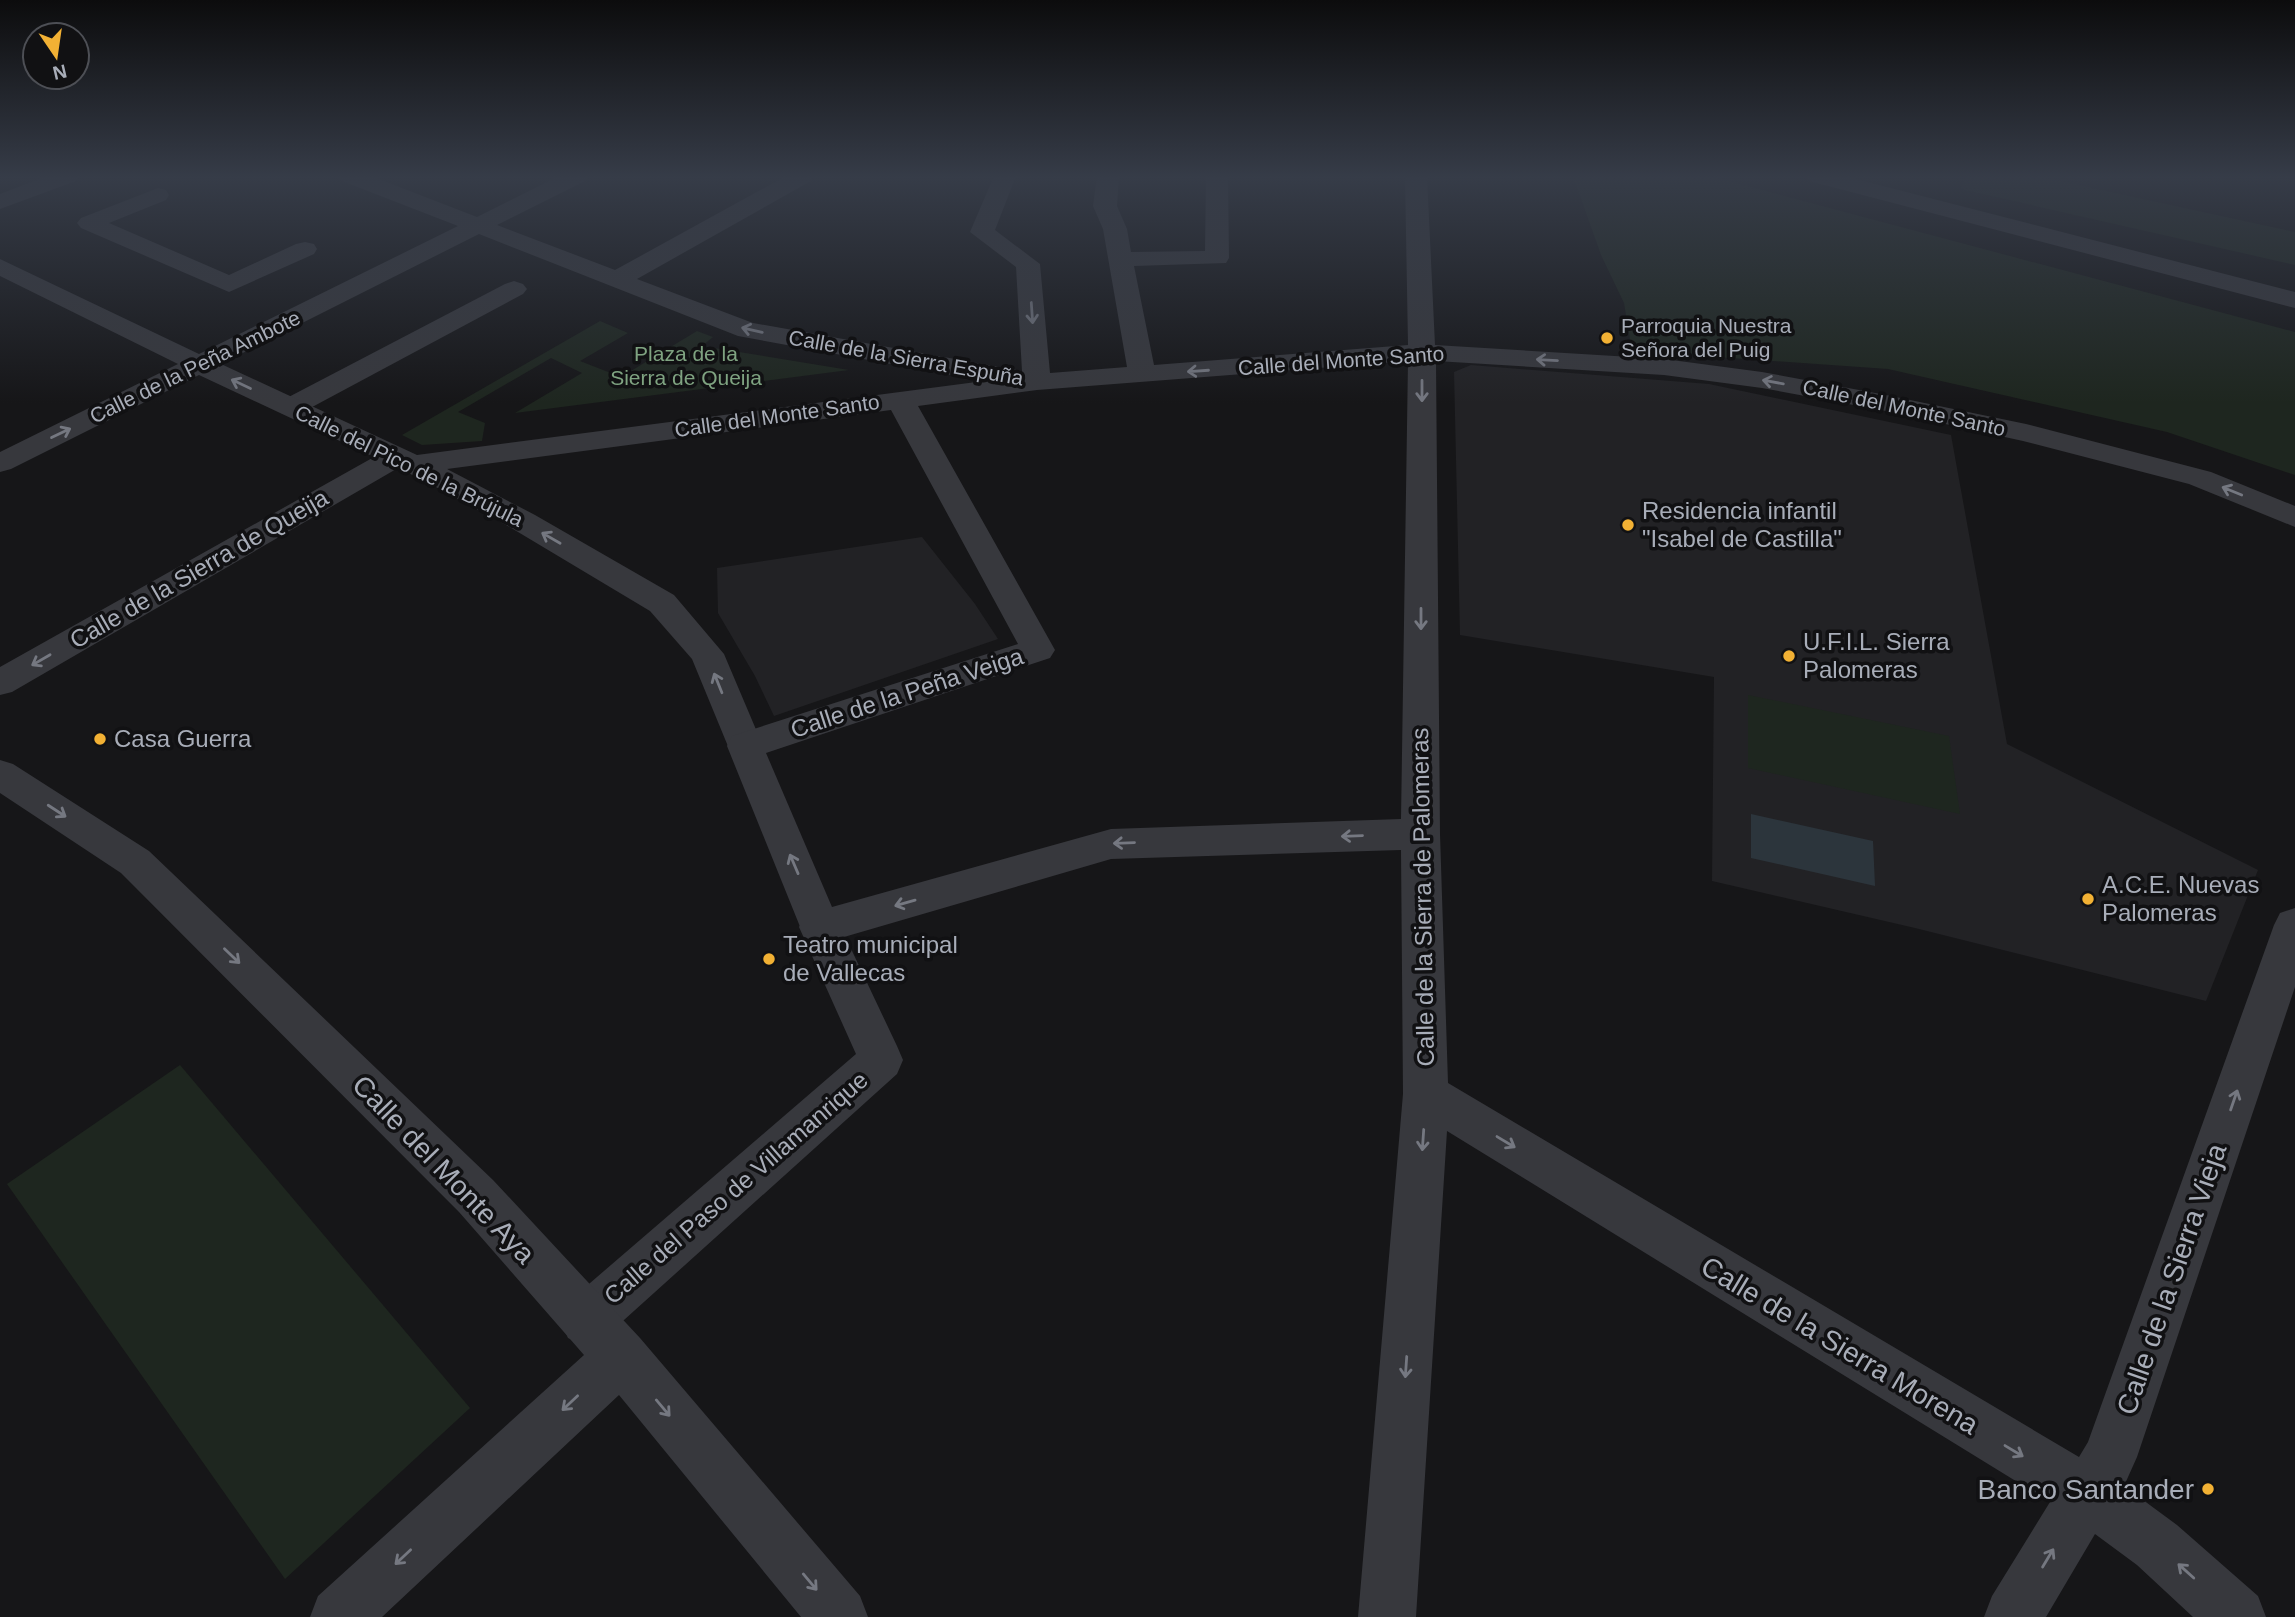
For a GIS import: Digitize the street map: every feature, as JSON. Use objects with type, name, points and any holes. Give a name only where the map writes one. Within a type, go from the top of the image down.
[{"type":"street","points":[[120,266],[152,251]]},
{"type":"street","points":[[154,251],[229,284],[298,251]]},
{"type":"street","name":"Calle de la Peña Ambote","points":[[0,463],[425,251]]},
{"type":"street","name":"Calle de la Sierra Espuña","points":[[546,251],[747,330],[1037,382]]},
{"type":"street","points":[[618,279],[667,251]]},
{"type":"street","points":[[1010,251],[1028,264],[1037,382]]},
{"type":"street","points":[[1119,251],[1142,374]]},
{"type":"street","points":[[1120,259],[1217,258],[1217,251]]},
{"type":"street","name":"Calle de la Sierra de Palomeras","points":[[1387,1617],[1426,1094],[1420,834],[1422,352],[1419,251]]},
{"type":"street","points":[[2122,251],[2295,300]]},
{"type":"street","name":"Calle del Pico de la Brújula","points":[[0,266],[201,365],[417,465],[524,522],[662,603],[707,654],[744,746]]},
{"type":"street","points":[[291,407],[514,289]]},
{"type":"street","name":"Calle del Monte Santo","points":[[417,465],[1037,382],[1422,352],[1664,367],[1762,380],[1874,401],[2025,433],[2200,478],[2295,517]]},
{"type":"street","name":"Calle de la Peña Veiga","points":[[744,746],[1038,650],[900,400]]},
{"type":"street","name":"Calle de la Sierra de Queija","points":[[0,683],[417,465]]},
{"type":"street","name":"Calle del Paso de Villamanrique","points":[[603,1338],[881,1060],[820,927],[744,746]]},
{"type":"street","name":"Calle del Monte Aya","points":[[0,774],[135,862],[476,1196],[603,1338],[839,1617]]},
{"type":"street","points":[[820,927],[1111,844],[1420,834]]},
{"type":"street","name":"Calle de la Sierra Vieja","points":[[2013,1617],[2110,1457],[2295,925]]},
{"type":"street","name":"Calle de la Sierra Morena","points":[[1426,1094],[2089,1494],[2157,1545],[2237,1617]]},
{"type":"street","points":[[339,1617],[603,1338]]},
{"type":"shaded area","name":"U.F.I.L. Sierra Palomeras","points":[[1471,365],[1709,384],[1951,435],[2007,744],[2258,870],[2206,1001],[1915,928],[1712,881],[1714,677],[1460,635],[1454,372]]},
{"type":"shaded area","points":[[922,537],[975,604],[998,639],[774,716],[755,676],[718,613],[717,568]]},
{"type":"shaded area","points":[[1751,814],[1873,841],[1875,886],[1751,858]]},
{"type":"green space","points":[[1600,251],[1993,251],[2295,332],[2295,475],[2167,432],[1888,369],[1632,351],[1624,303]]},
{"type":"green space","points":[[2235,251],[2295,251],[2295,265]]},
{"type":"green space","name":"Plaza de la Sierra de Queija","points":[[600,321],[628,333],[580,361],[621,377],[697,331],[713,337],[702,346],[849,370],[515,413],[582,373],[551,358],[458,412],[485,423],[482,441],[422,445],[402,435]]},
{"type":"green space","points":[[1748,695],[1949,736],[1960,814],[1748,768]]},
{"type":"green space","points":[[180,1065],[470,1408],[285,1579],[7,1184]]},
{"type":"place","name":"Parroquia Nuestra Señora del Puig","points":[[1607,338]]},
{"type":"place","name":"Residencia infantil \"Isabel de Castilla\"","points":[[1628,525]]},
{"type":"place","name":"U.F.I.L. Sierra Palomeras","points":[[1789,656]]},
{"type":"place","name":"Casa Guerra","points":[[100,739]]},
{"type":"place","name":"A.C.E. Nuevas Palomeras","points":[[2088,899]]},
{"type":"place","name":"Teatro municipal de Vallecas","points":[[769,959]]},
{"type":"place","name":"Banco Santander","points":[[2208,1489]]}]
